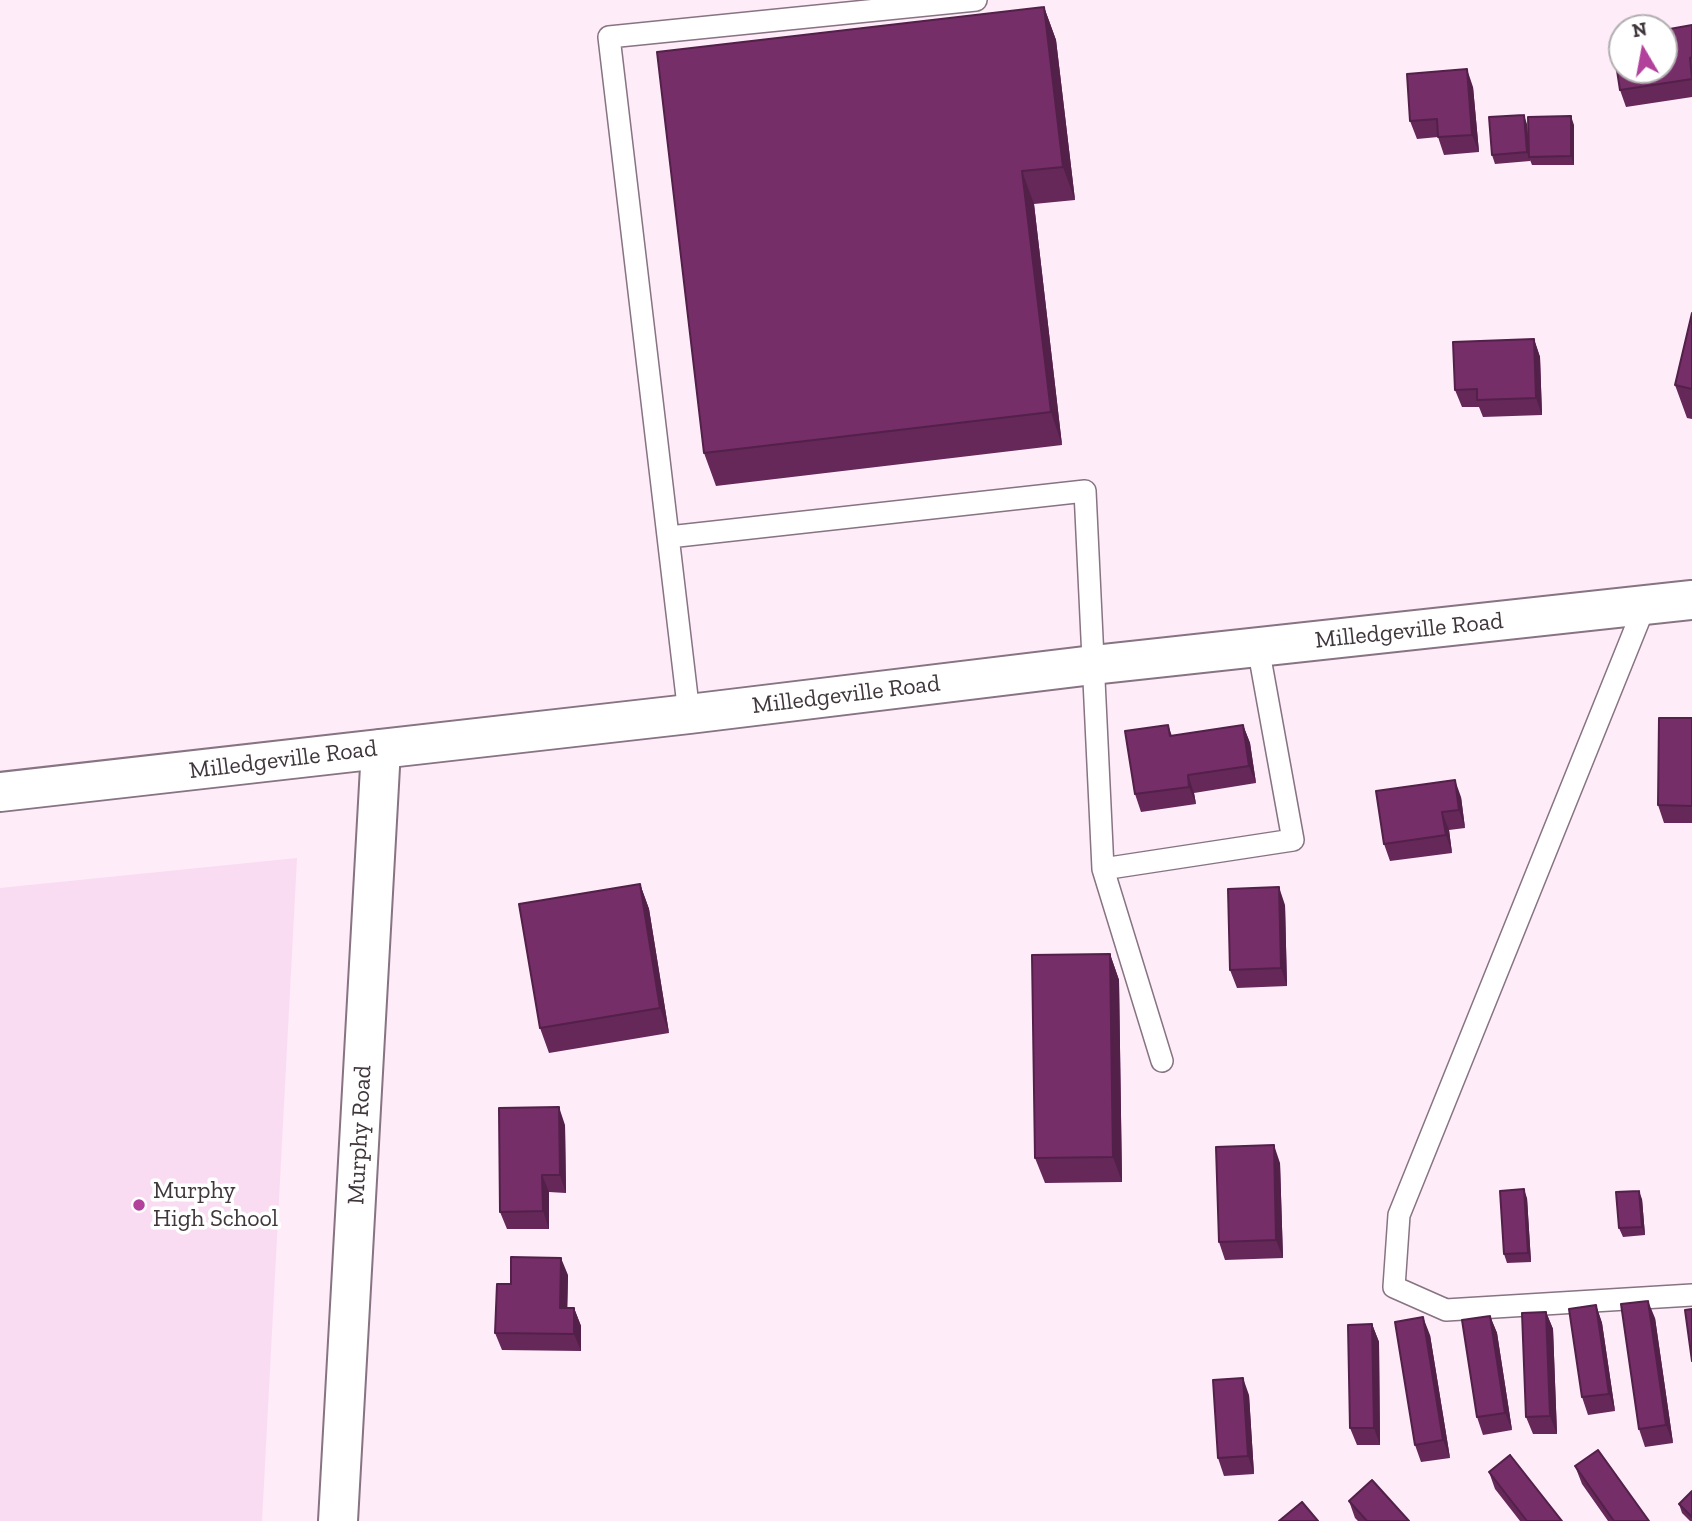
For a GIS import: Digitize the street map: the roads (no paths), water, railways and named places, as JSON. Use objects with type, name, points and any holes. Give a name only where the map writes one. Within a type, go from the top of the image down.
[{"type":"street","name":"Milledgeville Road","points":[[0,792],[690,714],[1093,665],[1692,600]]},
{"type":"street","name":"Murphy Road","points":[[338,1521],[381,749]]},
{"type":"lane","points":[[690,714],[609,37],[976,0]]},
{"type":"lane","points":[[669,537],[1085,491],[1103,869],[1163,1061]]},
{"type":"lane","points":[[1645,605],[1399,1215],[1394,1287],[1446,1310],[1692,1295]]},
{"type":"lane","points":[[1103,869],[1293,840],[1258,647]]},
{"type":"place","name":"Murphy High School","points":[[139,1205]]}]
